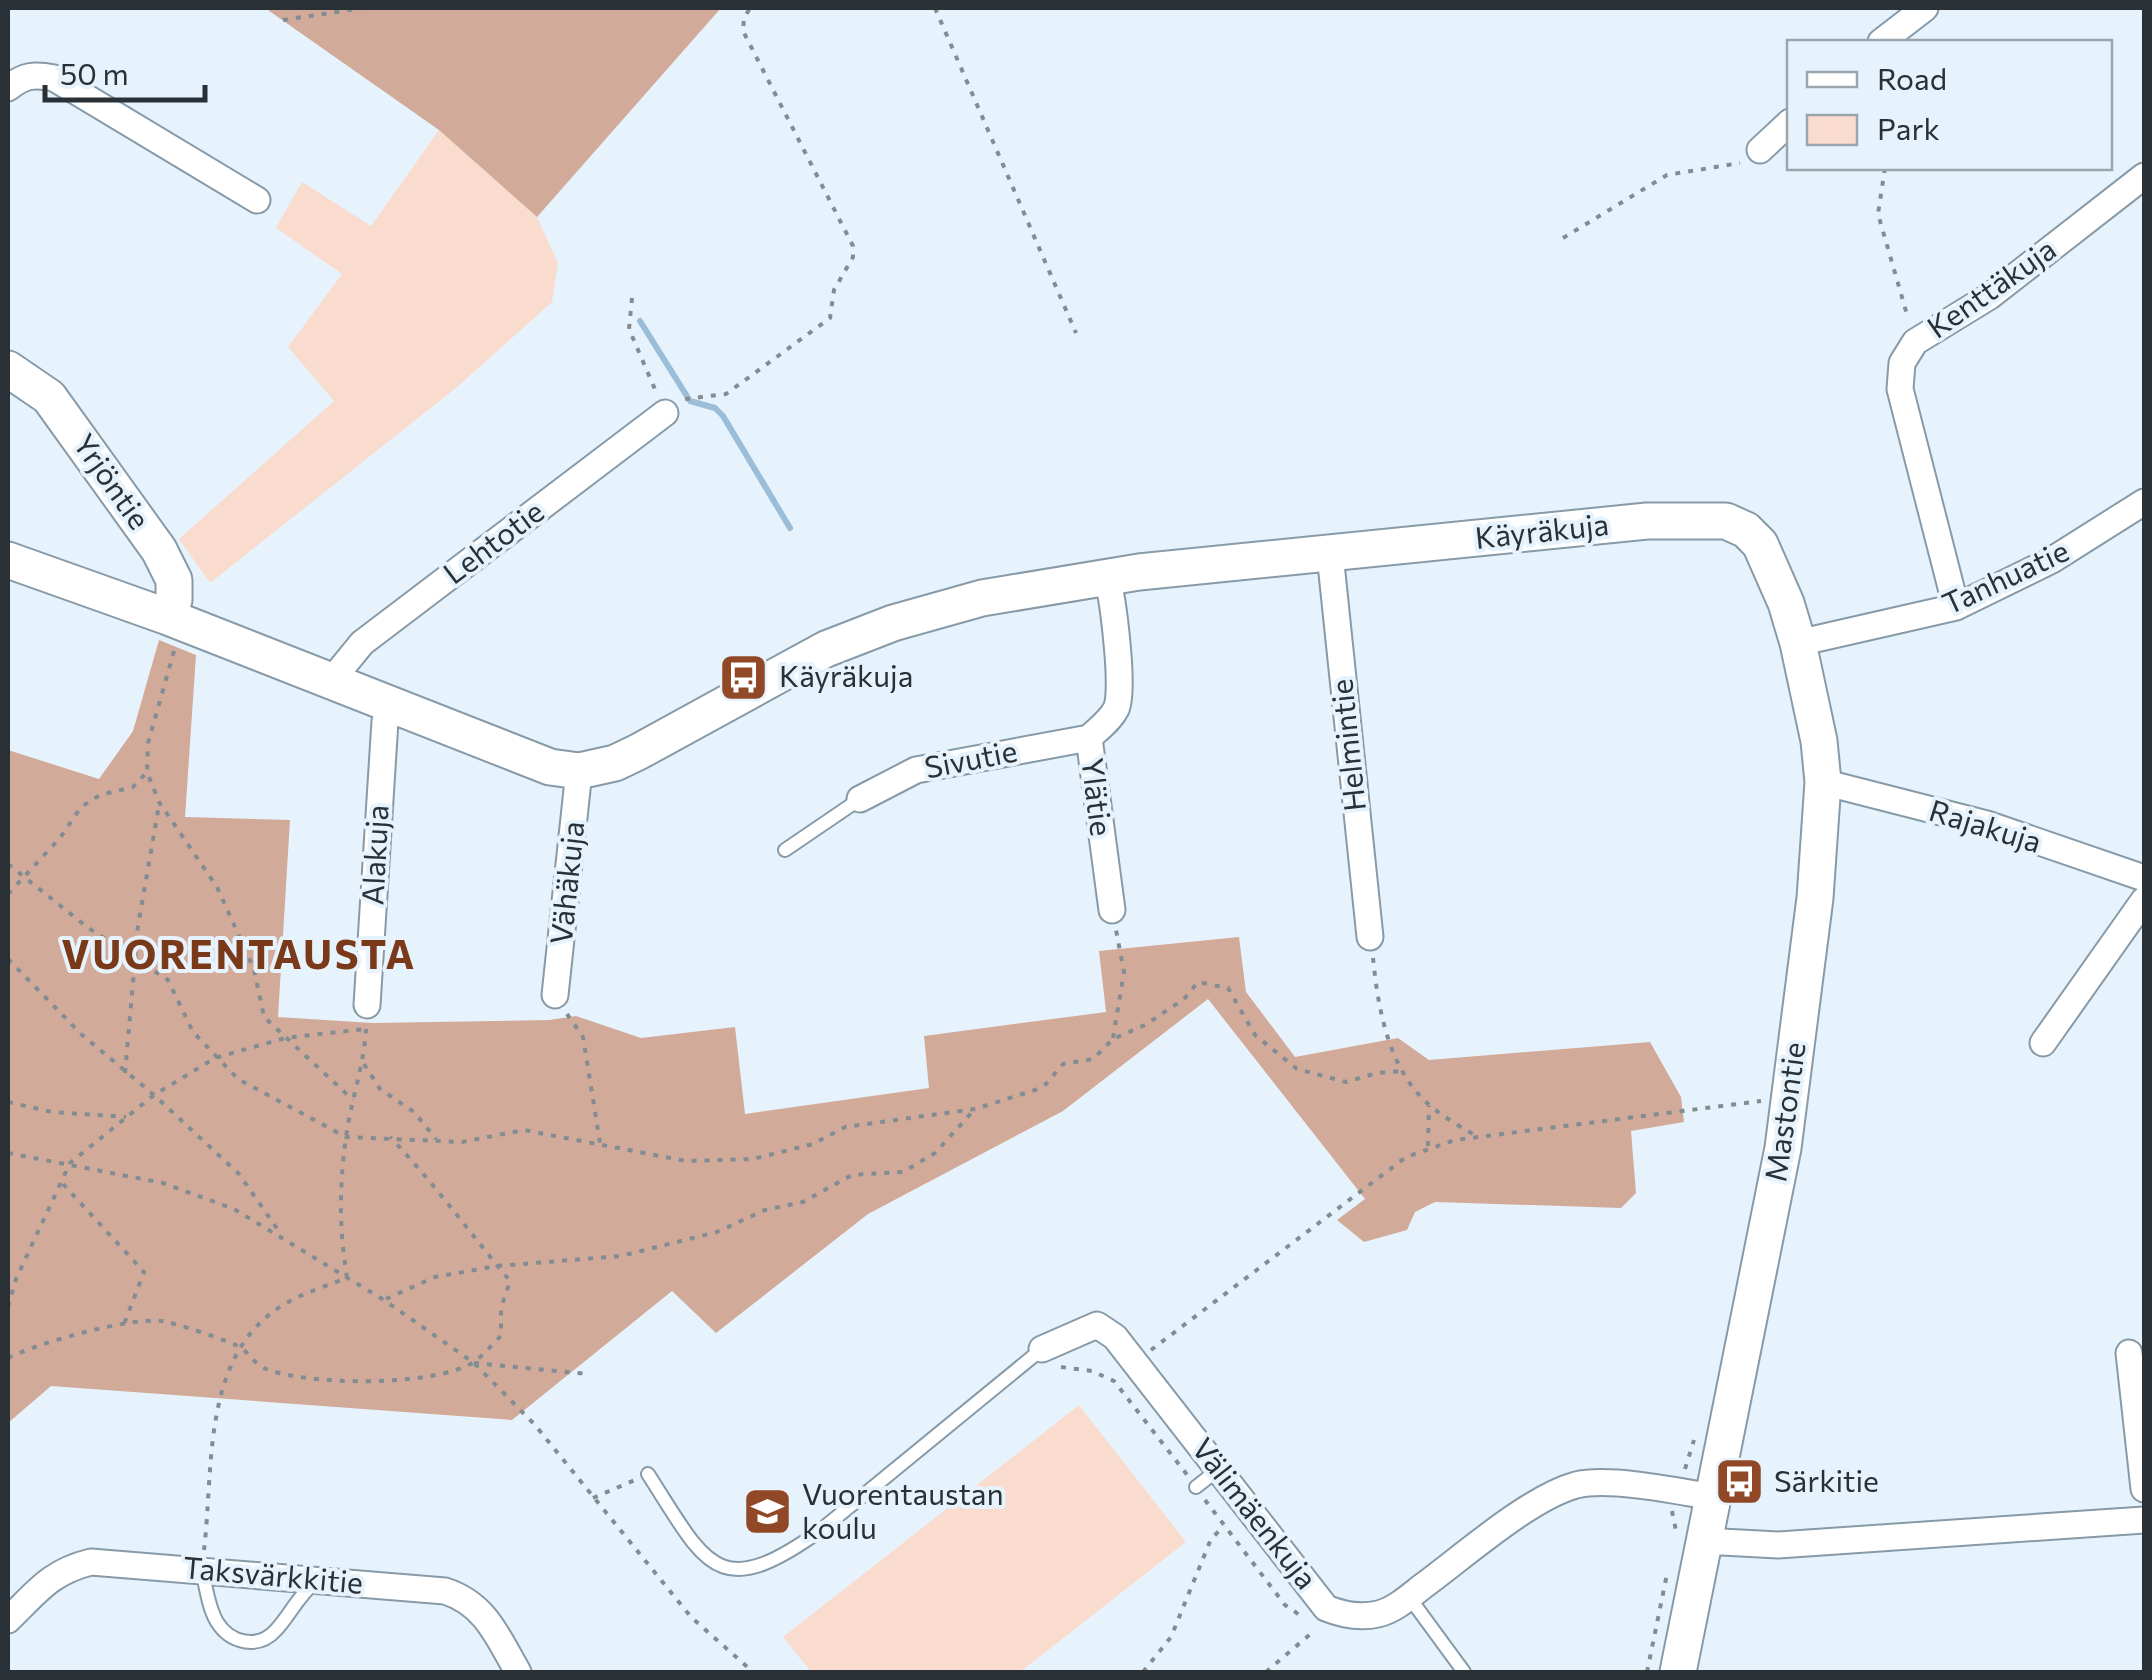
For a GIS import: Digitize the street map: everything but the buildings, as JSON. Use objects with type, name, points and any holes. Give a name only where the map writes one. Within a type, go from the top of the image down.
[{"type":"street","points":[[1884,40],[1925,8]]},
{"type":"street","points":[[8,88],[20,78],[34,74],[54,78],[258,200]]},
{"type":"street","points":[[1760,150],[1787,125]]},
{"type":"street","name":"Kenttäkuja","points":[[1956,607],[1900,388],[1902,364],[1915,342],[1990,296],[2144,176]]},
{"type":"street","name":"Yrjöntie","points":[[8,369],[49,397],[160,550],[174,580],[173,627]]},
{"type":"street","name":"Lehtotie","points":[[331,682],[362,643],[665,413]]},
{"type":"street","name":"Tanhuatie","points":[[1798,643],[1956,607],[2052,560],[2144,502]]},
{"type":"street","name":"Käyräkuja","points":[[580,771],[615,763],[795,664],[859,635],[982,598],[1107,576],[1690,519],[1736,524],[1754,536],[1765,551]]},
{"type":"street","name":"Mastontie","points":[[1678,1672],[1700,1522],[1783,1148],[1815,898],[1823,782],[1819,742],[1798,643],[1765,551]]},
{"type":"street","name":"Helmintie","points":[[1330,554],[1370,937]]},
{"type":"street","points":[[8,560],[173,627],[331,682],[550,767],[580,771]]},
{"type":"street","name":"Ylätie","points":[[1107,576],[1119,698],[1109,719],[1089,738],[1112,910]]},
{"type":"street","name":"Alakuja","points":[[367,1017],[388,705]]},
{"type":"street","name":"Sivutie","points":[[860,799],[916,770],[1089,738]]},
{"type":"street","name":"Vähäkuja","points":[[555,995],[580,771]]},
{"type":"street","name":"Rajakuja","points":[[1823,782],[1986,824],[2144,878]]},
{"type":"street","points":[[2043,1043],[2144,900]]},
{"type":"street","name":"Välimäenkuja","points":[[1048,1359],[1097,1326],[1115,1337],[1326,1608],[1347,1615],[1378,1614],[1409,1596],[1559,1491],[1586,1484],[1670,1505],[1700,1522]]},
{"type":"street","points":[[2129,1354],[2144,1490]]},
{"type":"street","points":[[1700,1522],[1778,1545],[2144,1520]]},
{"type":"street","name":"Taksvärkkitie","points":[[8,1620],[44,1582],[66,1568],[104,1562],[445,1591],[465,1597],[492,1625],[518,1672]]},
{"type":"lane","points":[[785,850],[860,799]]},
{"type":"lane","points":[[648,1474],[710,1560],[722,1567],[746,1570],[760,1566],[821,1530],[1048,1359]]},
{"type":"lane","points":[[1196,1487],[1219,1469]]},
{"type":"lane","points":[[202,1570],[217,1622],[230,1636],[247,1644],[275,1632],[292,1606],[318,1580]]},
{"type":"lane","points":[[1409,1596],[1464,1672]]},
{"type":"path","points":[[283,20],[363,8]]},
{"type":"path","points":[[632,298],[628,329],[665,413],[687,397],[726,394],[830,318],[834,290],[853,257],[853,246],[743,31],[750,8]]},
{"type":"path","points":[[935,8],[1076,332]]},
{"type":"path","points":[[1563,238],[1667,175],[1746,162],[1760,150]]},
{"type":"path","points":[[1885,170],[1878,214],[1915,342]]},
{"type":"path","points":[[173,627],[148,744],[148,772],[160,802],[217,887],[254,969],[264,1017],[352,1100]]},
{"type":"path","points":[[8,894],[60,838],[81,807],[100,795],[133,788],[148,772]]},
{"type":"path","points":[[125,1073],[138,926],[160,802]]},
{"type":"path","points":[[8,864],[87,927],[168,980],[193,1032],[238,1079],[346,1137],[462,1142],[524,1130],[686,1161],[753,1159],[813,1144],[845,1127],[975,1109],[1035,1090],[1046,1084],[1063,1064],[1094,1059],[1113,1039],[1145,1026],[1184,1000],[1198,982],[1228,988],[1255,1035],[1298,1069],[1346,1082],[1402,1071]]},
{"type":"path","points":[[1112,910],[1124,972],[1113,1039]]},
{"type":"path","points":[[1370,937],[1378,1005],[1402,1071],[1429,1106],[1478,1137]]},
{"type":"path","points":[[8,959],[81,1034],[238,1174],[281,1234]]},
{"type":"path","points":[[555,995],[583,1037],[600,1143]]},
{"type":"path","points":[[8,1307],[16,1278],[70,1163],[154,1096],[214,1058],[367,1017],[364,1064],[352,1100],[346,1137],[338,1220],[347,1278]]},
{"type":"path","points":[[364,1064],[380,1089],[414,1112],[437,1140]]},
{"type":"path","points":[[1110,1380],[1406,1157],[1428,1147],[1478,1137],[1761,1101],[1760,1117]]},
{"type":"path","points":[[8,1102],[52,1112],[130,1117]]},
{"type":"path","points":[[1428,1147],[1429,1106]]},
{"type":"path","points":[[384,1300],[435,1278],[497,1266],[621,1256],[716,1232],[765,1210],[802,1202],[852,1175],[903,1172],[935,1153],[975,1109]]},
{"type":"path","points":[[8,1358],[26,1349],[124,1324],[162,1321],[240,1347],[262,1368],[322,1379],[387,1382],[442,1375],[474,1362],[501,1336],[501,1308],[510,1281],[479,1239],[456,1217],[435,1184],[390,1138]]},
{"type":"path","points":[[8,1153],[164,1184],[234,1208],[384,1300],[474,1362],[535,1425],[691,1616],[753,1672]]},
{"type":"path","points":[[62,1182],[144,1272],[124,1324]]},
{"type":"path","points":[[202,1570],[215,1417],[224,1382],[240,1347],[254,1328],[283,1305],[347,1278]]},
{"type":"path","points":[[1048,1359],[1110,1380],[1285,1606],[1318,1624],[1266,1672]]},
{"type":"path","points":[[474,1362],[588,1374]]},
{"type":"path","points":[[1670,1505],[1696,1434]]},
{"type":"path","points":[[593,1498],[648,1474]]},
{"type":"path","points":[[1670,1505],[1700,1522]]},
{"type":"path","points":[[1670,1505],[1700,1522]]},
{"type":"path","points":[[1143,1672],[1171,1637],[1211,1539],[1224,1526]]},
{"type":"path","points":[[1647,1672],[1669,1565]]},
{"type":"green space","points":[[439,130],[537,217],[558,263],[552,302],[456,388],[210,583],[179,539],[334,401],[288,347],[342,274],[276,228],[302,182],[371,226]]},
{"type":"green space","points":[[1079,1405],[1186,1542],[1020,1672],[811,1672],[783,1637]]},
{"type":"shaded area","points":[[265,8],[721,8],[537,217],[439,130]]},
{"type":"shaded area","points":[[159,640],[196,655],[185,817],[290,820],[278,1017],[373,1023],[549,1020],[576,1016],[641,1038],[735,1027],[745,1114],[929,1088],[924,1036],[1106,1012],[1099,951],[1239,937],[1246,992],[1295,1057],[1398,1038],[1429,1060],[1650,1042],[1681,1097],[1684,1122],[1631,1131],[1636,1193],[1621,1208],[1435,1202],[1415,1212],[1407,1230],[1364,1242],[1337,1220],[1365,1199],[1208,999],[1063,1111],[868,1214],[716,1333],[672,1291],[512,1420],[51,1386],[8,1423],[8,750],[99,779],[133,731]]},
{"type":"waterway","points":[[640,321],[690,401],[715,408],[723,416],[790,528]]},
{"type":"place","name":"Käyräkuja","points":[[744,677]]},
{"type":"place","name":"Särkitie","points":[[1739,1482]]},
{"type":"place","name":"Vuorentaustan koulu","points":[[767,1512]]},
{"type":"district","name":"VUORENTAUSTA","points":[[239,955]]}]
